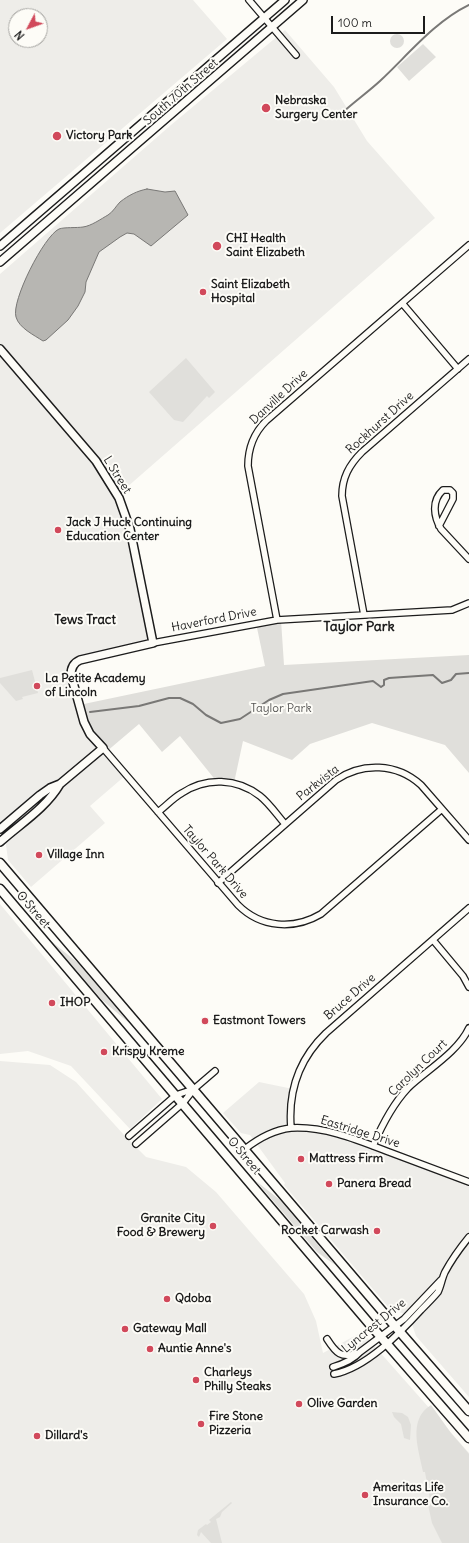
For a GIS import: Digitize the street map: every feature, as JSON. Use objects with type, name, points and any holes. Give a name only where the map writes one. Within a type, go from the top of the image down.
[{"type":"main road","name":"South 70th Street","points":[[0,246],[285,0]]},
{"type":"main road","name":"South 70th Street","points":[[0,262],[303,0]]},
{"type":"main road","name":"L Street","points":[[0,349],[96,461],[119,498],[130,529],[153,643]]},
{"type":"main road","name":"Haverford Drive","points":[[72,666],[80,660],[153,643]]},
{"type":"main road","name":"Taylor Park Drive","points":[[72,666],[71,675],[84,722],[90,734],[103,748]]},
{"type":"main road","points":[[0,829],[40,795],[50,788],[60,784],[103,748]]},
{"type":"main road","points":[[0,842],[43,805],[54,794],[60,784]]},
{"type":"main road","name":"O Street","points":[[0,863],[397,1329],[469,1411]]},
{"type":"main road","name":"O Street","points":[[0,889],[469,1438]]},
{"type":"street","points":[[249,0],[296,55]]},
{"type":"street","name":"Danville Drive","points":[[278,620],[248,466],[248,456],[252,440],[260,427],[266,421],[469,245]]},
{"type":"street","points":[[402,303],[458,369]]},
{"type":"street","name":"Rockhurst Drive","points":[[364,615],[342,496],[342,488],[346,472],[362,452],[469,359]]},
{"type":"street","points":[[439,526],[453,499],[453,493],[446,489],[440,493],[435,504],[434,514],[439,526],[444,533],[469,559]]},
{"type":"street","name":"Haverford Drive","points":[[153,643],[278,620],[452,610],[469,603]]},
{"type":"street","name":"Taylor Park Drive","points":[[103,748],[241,909],[257,919],[280,925],[304,922],[325,911],[442,809]]},
{"type":"street","name":"Parkvista","points":[[218,883],[341,776],[355,770],[370,767],[391,769],[406,774],[421,785],[442,809]]},
{"type":"street","points":[[158,812],[191,788],[206,782],[223,782],[244,787],[256,793],[285,824]]},
{"type":"street","points":[[442,809],[469,840]]},
{"type":"street","name":"Bruce Drive","points":[[291,1128],[290,1107],[293,1088],[301,1066],[312,1049],[326,1033],[469,908]]},
{"type":"street","points":[[433,940],[458,969],[469,986]]},
{"type":"street","name":"Carolyn Court","points":[[373,1146],[384,1121],[400,1097],[409,1087],[457,1045],[464,1038],[469,1028]]},
{"type":"street","points":[[136,1144],[184,1104],[194,1089],[215,1071]]},
{"type":"street","points":[[129,1136],[176,1095],[194,1089]]},
{"type":"street","name":"Eastridge Drive","points":[[245,1149],[260,1137],[268,1134],[291,1128],[319,1129],[373,1146],[469,1182]]},
{"type":"street","name":"Lyncrest Drive","points":[[334,1374],[343,1372],[359,1364],[435,1295],[439,1290],[441,1280],[454,1255],[469,1236]]},
{"type":"street","name":"Lyncrest Drive","points":[[333,1367],[350,1360],[360,1352],[384,1340],[397,1329]]},
{"type":"street","points":[[327,1339],[334,1349],[343,1355],[351,1355],[360,1352]]},
{"type":"shaded area","name":"Victory Park","points":[[0,0],[193,0],[227,39],[0,233]]},
{"type":"shaded area","name":"CHI Health Saint Elizabeth","points":[[285,30],[334,87],[367,141],[435,218],[118,495],[125,512],[153,643],[72,666],[83,719],[126,775],[90,806],[105,823],[31,887],[8,860],[5,837],[60,785],[0,829],[0,274],[171,125]]},
{"type":"shaded area","points":[[147,189],[165,192],[175,191],[188,215],[151,246],[134,234],[127,233],[99,252],[86,282],[85,292],[78,306],[68,320],[46,340],[43,341],[23,328],[16,317],[18,297],[37,256],[53,234],[61,228],[83,227],[93,224],[110,214],[120,202],[127,197],[136,192]]},
{"type":"shaded area","points":[[0,904],[162,1099],[130,1129],[71,1066],[28,1051],[0,1054]]},
{"type":"shaded area","name":"Gateway Mall","points":[[0,1061],[50,1065],[76,1082],[146,1157],[186,1167],[216,1192],[304,1294],[316,1321],[323,1353],[362,1332],[469,1453],[469,1543],[0,1543]]},
{"type":"shaded area","points":[[259,1082],[293,1089],[291,1128],[319,1129],[469,1182],[469,1397],[416,1336],[411,1321],[435,1295],[441,1281],[408,1315],[390,1309],[284,1185],[285,1183],[250,1135],[241,1133],[223,1113]]},
{"type":"green space","points":[[394,34],[400,34],[404,38],[404,44],[400,48],[394,48],[390,44],[390,38]]},
{"type":"green space","points":[[423,44],[436,57],[409,81],[397,67]]},
{"type":"green space","points":[[186,358],[215,392],[209,398],[207,396],[183,422],[174,420],[149,392]]},
{"type":"green space","name":"Taylor Park","points":[[281,620],[284,665],[469,655],[469,773],[445,745],[372,723],[310,744],[292,760],[243,741],[234,783],[217,782],[180,736],[162,752],[139,724],[106,752],[90,734],[79,705],[265,666],[256,623]]},
{"type":"green space","points":[[32,670],[38,693],[22,697],[23,699],[16,701],[0,683],[0,678]]},
{"type":"green space","points":[[51,941],[78,963],[129,1023],[102,1000]]},
{"type":"green space","points":[[256,1181],[280,1200],[335,1265],[317,1252]]},
{"type":"green space","points":[[431,1405],[451,1433],[469,1454],[469,1543],[442,1543],[432,1523],[427,1500],[430,1500],[425,1472],[423,1472],[416,1436],[419,1419],[424,1411]]},
{"type":"green space","points":[[392,1412],[402,1413],[408,1417],[411,1425],[410,1440],[404,1438],[401,1424],[394,1417]]},
{"type":"green space","points":[[231,1502],[232,1503],[222,1512],[220,1517],[216,1519],[222,1543],[211,1543],[201,1532],[199,1537],[197,1535],[198,1530],[211,1522],[209,1520]]},
{"type":"waterway","points":[[342,113],[380,81],[444,20],[469,5]]},
{"type":"waterway","points":[[90,712],[139,706],[169,698],[180,698],[193,704],[206,715],[221,723],[240,719],[269,700],[283,694],[373,681],[381,687],[384,685],[384,680],[389,678],[433,675],[442,683],[451,680],[456,674],[469,673]]},
{"type":"place","name":"Nebraska Surgery Center","points":[[266,108]]},
{"type":"place","name":"Victory Park","points":[[57,136]]},
{"type":"place","name":"CHI Health Saint Elizabeth","points":[[217,246]]},
{"type":"place","name":"Saint Elizabeth Hospital","points":[[203,292]]},
{"type":"place","name":"Jack J Huck Continuing Education Center","points":[[58,530]]},
{"type":"place","name":"La Petite Academy of Lincoln","points":[[37,686]]},
{"type":"place","name":"Village Inn","points":[[39,855]]},
{"type":"place","name":"IHOP","points":[[52,1003]]},
{"type":"place","name":"Eastmont Towers","points":[[205,1021]]},
{"type":"place","name":"Krispy Kreme","points":[[104,1052]]},
{"type":"place","name":"Mattress Firm","points":[[301,1159]]},
{"type":"place","name":"Panera Bread","points":[[329,1184]]},
{"type":"place","name":"Granite City Food & Brewery","points":[[213,1226]]},
{"type":"place","name":"Rocket Carwash","points":[[377,1231]]},
{"type":"place","name":"Qdoba","points":[[167,1299]]},
{"type":"place","name":"Gateway Mall","points":[[125,1329]]},
{"type":"place","name":"Auntie Anne's","points":[[150,1349]]},
{"type":"place","name":"Charleys Philly Steaks","points":[[196,1380]]},
{"type":"place","name":"Olive Garden","points":[[299,1404]]},
{"type":"place","name":"Fire Stone Pizzeria","points":[[201,1424]]},
{"type":"place","name":"Dillard's","points":[[37,1436]]},
{"type":"place","name":"Ameritas Life Insurance Co.","points":[[365,1495]]},
{"type":"district","name":"Tews Tract","points":[[85,620]]},
{"type":"district","name":"Taylor Park","points":[[359,627]]}]
